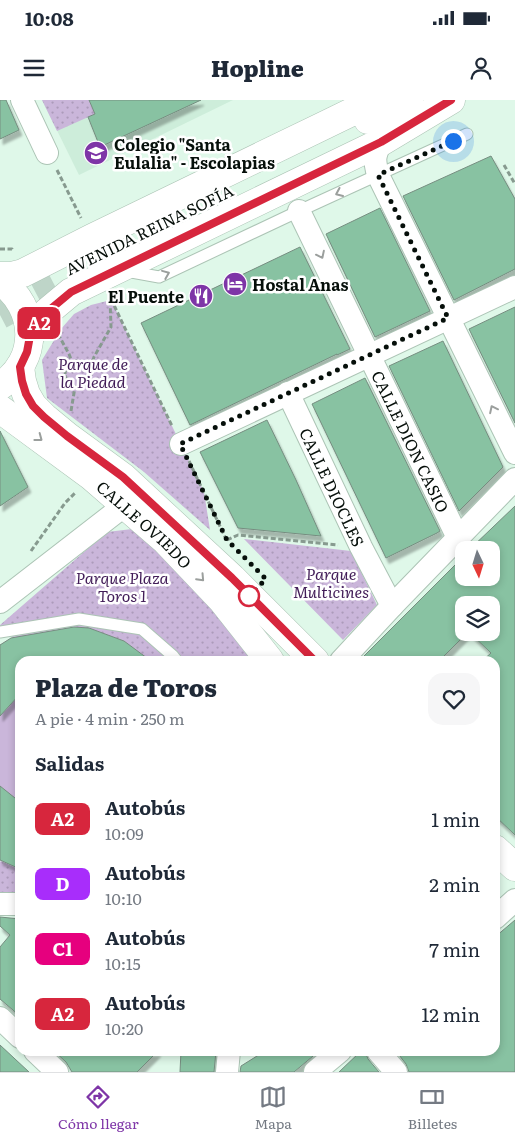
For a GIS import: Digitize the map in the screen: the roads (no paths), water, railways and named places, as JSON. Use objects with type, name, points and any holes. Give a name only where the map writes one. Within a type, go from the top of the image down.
[{"type":"main road","points":[[0,276],[23,273],[342,117],[383,100]]},
{"type":"main road","name":"AVENIDA REINA SOFÍA","points":[[409,100],[53,282],[440,100]]},
{"type":"main road","points":[[30,336],[47,312],[71,292],[381,142],[451,100]]},
{"type":"main road","points":[[0,280],[21,301],[28,318],[30,336],[27,352],[20,367],[8,381],[0,386]]},
{"type":"main road","name":"CALLE OVIEDO","points":[[20,367],[26,394],[33,406],[44,417],[123,477],[232,578],[310,656]]},
{"type":"main road","name":"CALLE OVIEDO","points":[[0,409],[91,476],[166,540],[222,600],[266,656]]},
{"type":"main road","points":[[500,854],[515,868]]},
{"type":"street","points":[[22,100],[47,153]]},
{"type":"street","points":[[381,142],[375,154],[378,175],[515,453]]},
{"type":"street","name":"CALLE DION CASIO","points":[[300,211],[458,538]]},
{"type":"street","points":[[180,444],[515,287]]},
{"type":"street","name":"CALLE DIOCLES","points":[[288,393],[361,547],[392,606]]},
{"type":"street","points":[[346,656],[515,479]]},
{"type":"street","points":[[0,602],[125,505]]},
{"type":"street","points":[[500,914],[515,900]]},
{"type":"street","points":[[0,904],[15,904]]},
{"type":"street","points":[[0,1018],[15,1032]]},
{"type":"street","points":[[40,1056],[57,1072]]},
{"type":"street","points":[[227,1072],[229,1056]]},
{"type":"street","points":[[314,1072],[334,1056]]},
{"type":"street","points":[[382,1056],[396,1072]]},
{"type":"lane","points":[[118,269],[160,277],[467,134]]},
{"type":"lane","points":[[0,632],[79,619],[142,629],[173,656]]},
{"type":"tunnel","points":[[0,315],[55,286]]},
{"type":"place","name":"Colegio \"Santa Eulalia\" - Escolapias","points":[[96,153]]},
{"type":"place","name":"Hostal Anas","points":[[235,284]]},
{"type":"place","name":"El Puente","points":[[201,296]]},
{"type":"park label","name":"Parque de la Piedad","points":[[93,372]]},
{"type":"park label","name":"Parque Multicines","points":[[331,582]]},
{"type":"park label","name":"Parque Plaza Toros 1","points":[[122,586]]}]
